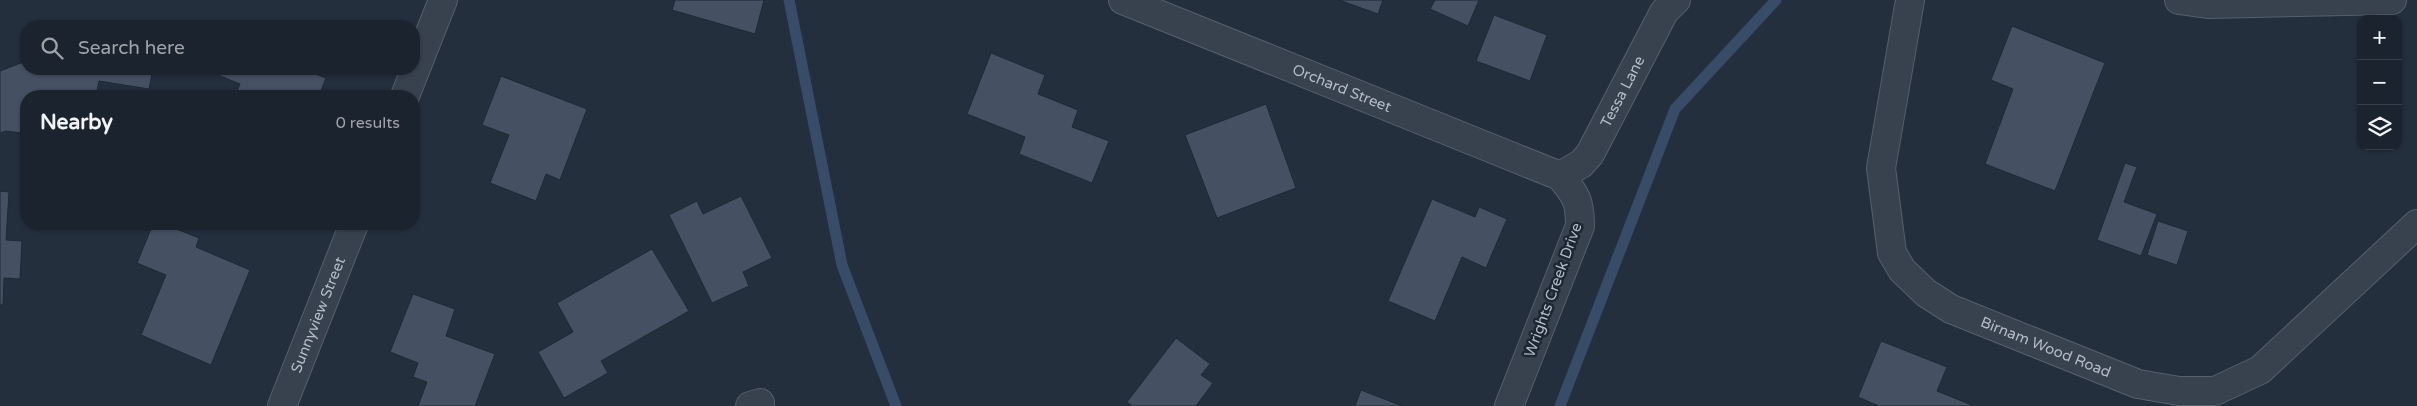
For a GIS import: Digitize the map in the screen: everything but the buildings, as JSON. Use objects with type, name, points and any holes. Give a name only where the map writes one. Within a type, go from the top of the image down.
[{"type":"street","points":[[420,57],[443,0]]},
{"type":"street","name":"Orchard Street","points":[[1123,0],[1560,176]]},
{"type":"street","name":"Tessa Lane","points":[[1560,176],[1581,164],[1590,154],[1659,21],[1676,0]]},
{"type":"street","name":"Birnam Wood Road","points":[[1910,0],[1881,168],[1888,225],[1892,253],[1902,270],[1926,293],[1951,309],[2138,384],[2179,391],[2215,391],[2260,370],[2417,224]]},
{"type":"street","points":[[2179,0],[2208,4],[2392,0]]},
{"type":"street","points":[[406,90],[413,75]]},
{"type":"street","name":"Wrights Creek Drive","points":[[1509,406],[1580,226],[1580,206],[1575,193],[1560,176]]},
{"type":"street","name":"Sunnyview Street","points":[[282,406],[352,230]]},
{"type":"waterway","points":[[789,0],[842,265],[896,406]]},
{"type":"waterway","points":[[1560,406],[1675,109],[1776,0]]}]
